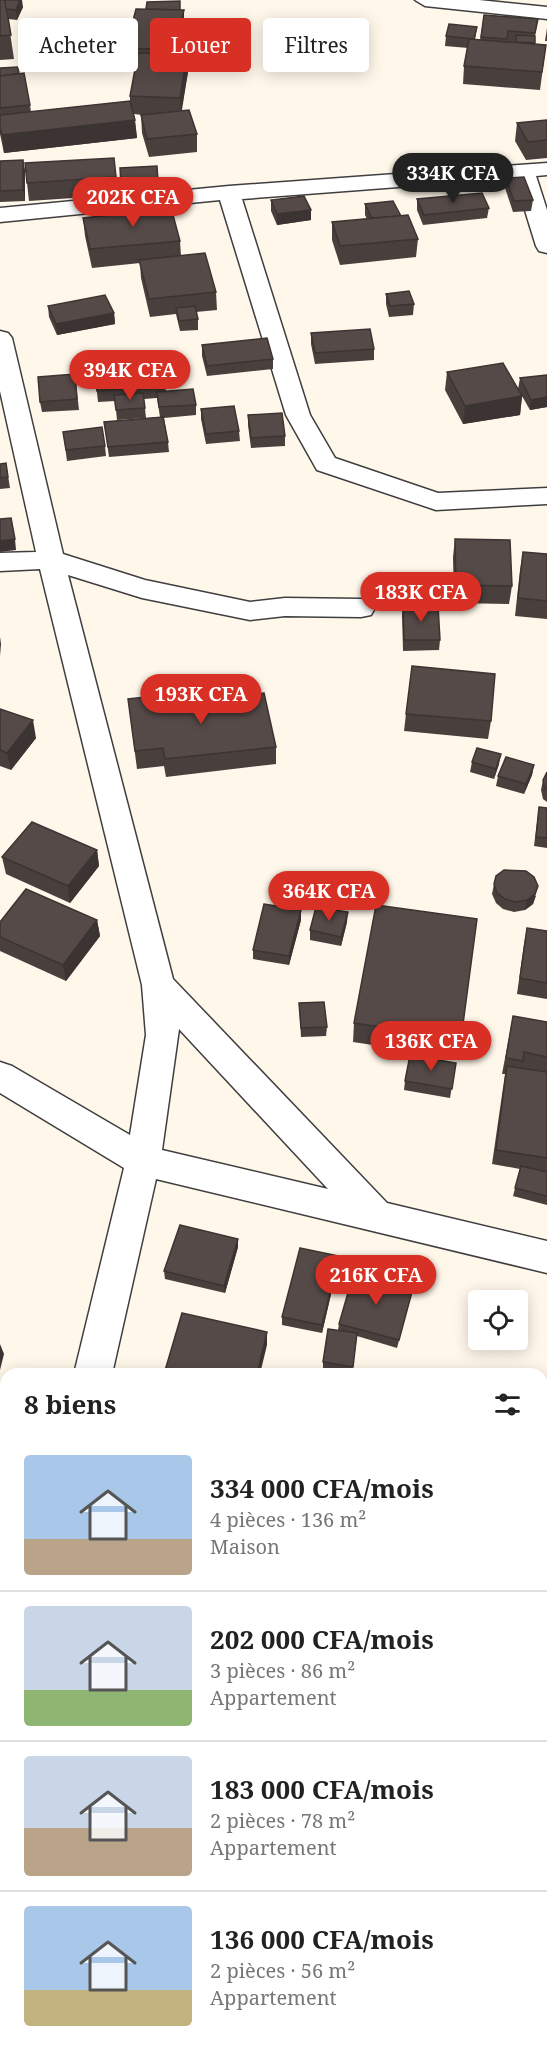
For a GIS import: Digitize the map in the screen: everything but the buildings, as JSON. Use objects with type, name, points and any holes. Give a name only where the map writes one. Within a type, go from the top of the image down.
[{"type":"street","points":[[425,0],[547,13]]},
{"type":"street","points":[[0,215],[229,193],[547,169]]},
{"type":"street","points":[[524,171],[542,215],[547,246]]},
{"type":"street","points":[[229,193],[298,415],[326,464],[436,502],[547,496]]},
{"type":"street","points":[[0,338],[51,560],[158,985],[163,1035],[143,1161],[94,1368]]},
{"type":"street","points":[[0,562],[51,560],[142,589],[250,610],[285,607],[361,608]]},
{"type":"street","points":[[158,985],[374,1214]]},
{"type":"street","points":[[0,1076],[143,1161],[374,1214],[547,1257]]}]
